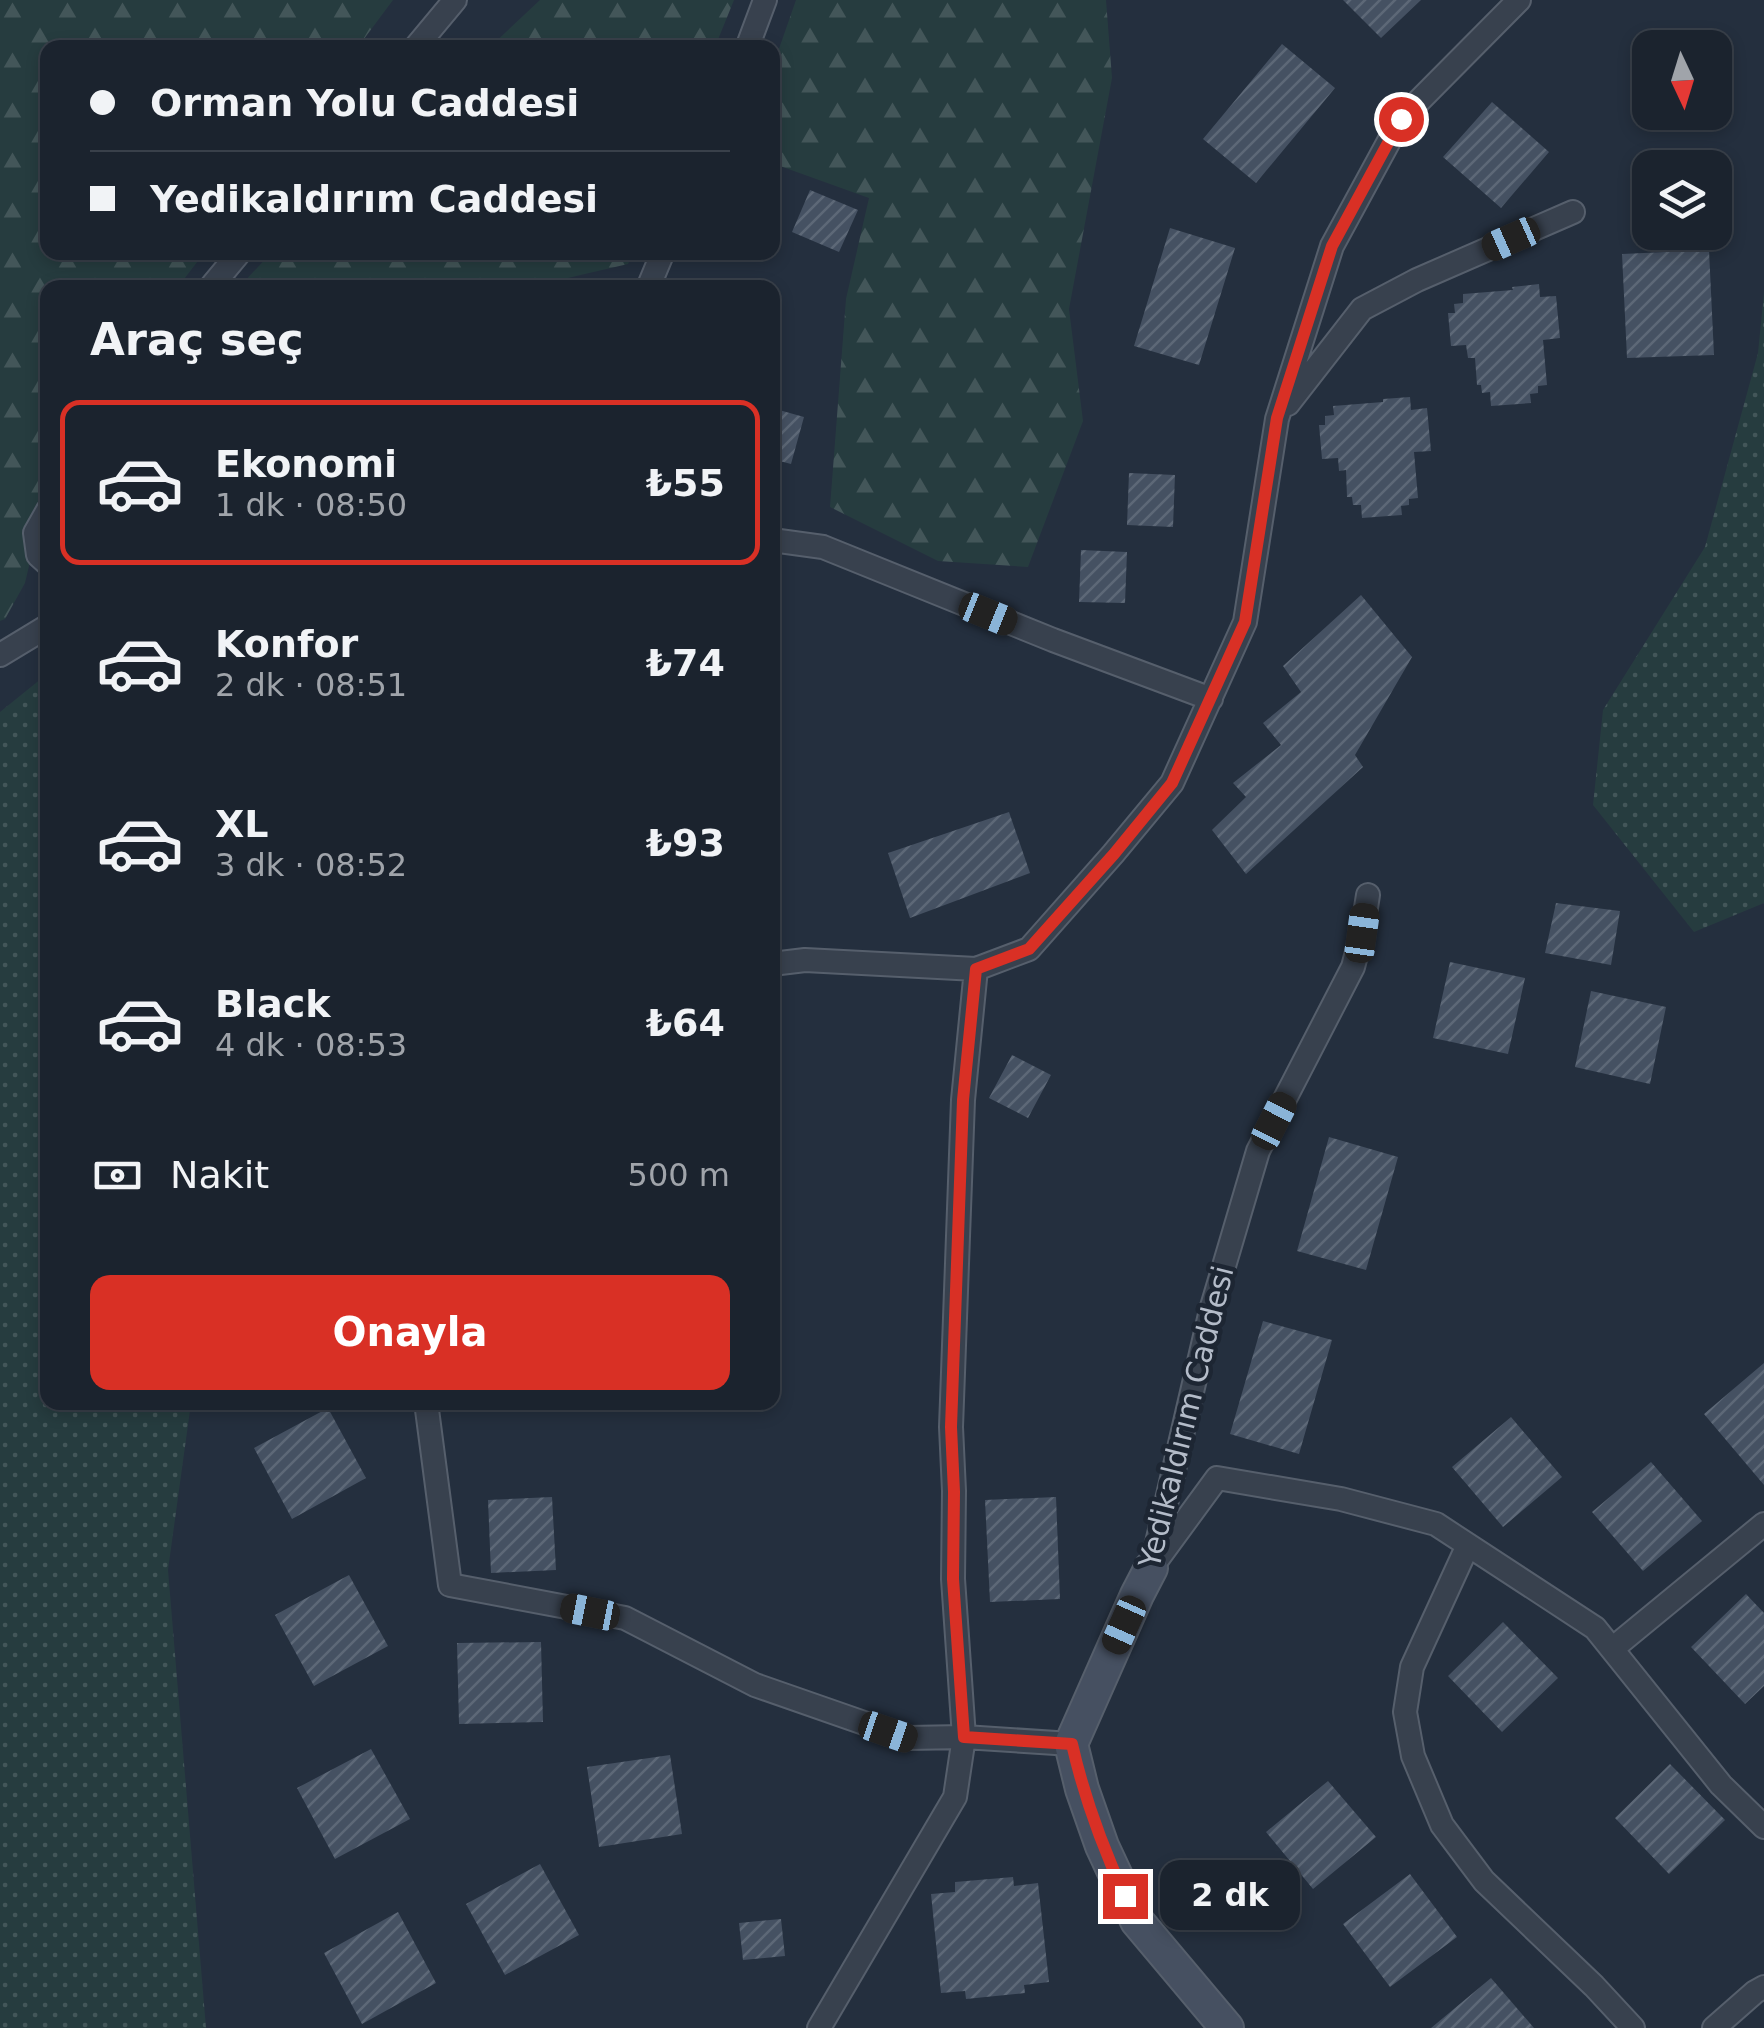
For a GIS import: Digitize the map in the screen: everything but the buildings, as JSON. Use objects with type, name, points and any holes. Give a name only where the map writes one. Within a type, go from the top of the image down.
[{"type":"street","points":[[422,40],[456,0]]},
{"type":"street","points":[[750,40],[766,0]]},
{"type":"street","points":[[780,963],[822,960],[976,969],[1029,949],[1172,783],[1245,622],[1277,418],[1332,246],[1401,119],[1518,0]]},
{"type":"street","points":[[1277,418],[1362,309],[1417,280],[1573,212]]},
{"type":"street","points":[[217,280],[233,260]]},
{"type":"street","points":[[40,524],[35,533],[40,557]]},
{"type":"street","points":[[780,541],[824,547],[1211,699]]},
{"type":"street","points":[[0,655],[40,631]]},
{"type":"street","name":"Yedikaldırım Caddesi","points":[[1072,1744],[1151,1568],[1210,1310],[1258,1151],[1353,967],[1368,895]]},
{"type":"street","points":[[819,2028],[956,1797],[964,1737],[953,1579],[951,1427],[963,1100],[976,969]]},
{"type":"street","points":[[427,1410],[450,1585],[625,1618],[754,1685],[907,1738],[964,1737],[1072,1744],[1082,1789],[1102,1846],[1137,1920],[1227,2028]]},
{"type":"street","points":[[1151,1568],[1218,1478],[1340,1499],[1436,1524],[1595,1628],[1722,1786],[1764,1827]]},
{"type":"street","points":[[1612,1649],[1764,1524]]},
{"type":"street","points":[[1468,1545],[1412,1667],[1405,1712],[1413,1756],[1442,1824],[1484,1881],[1633,2028]]},
{"type":"street","points":[[1714,2028],[1764,1987]]},
{"type":"green space","points":[[0,0],[393,0],[363,40],[40,40],[40,260],[199,260],[183,280],[40,280],[40,519],[25,583],[5,619],[0,621]]},
{"type":"green space","points":[[540,0],[734,0],[718,40],[497,40]]},
{"type":"green space","points":[[796,0],[1106,0],[1112,78],[1069,309],[1083,421],[1028,567],[938,561],[830,507],[846,299],[869,198],[780,166],[780,46]]},
{"type":"green space","points":[[264,260],[630,260],[628,264],[559,280],[246,280]]},
{"type":"green space","points":[[1764,292],[1764,903],[1694,932],[1593,805],[1603,710],[1705,547],[1758,353]]},
{"type":"green space","points":[[40,680],[40,1410],[190,1410],[168,1570],[206,2028],[0,2028],[0,712]]},
{"type":"route","points":[[1125,1896],[1082,1789],[1072,1744],[964,1737],[953,1579],[951,1427],[963,1100],[976,969],[1029,949],[1172,783],[1245,622],[1277,418],[1332,246],[1401,119]]}]
